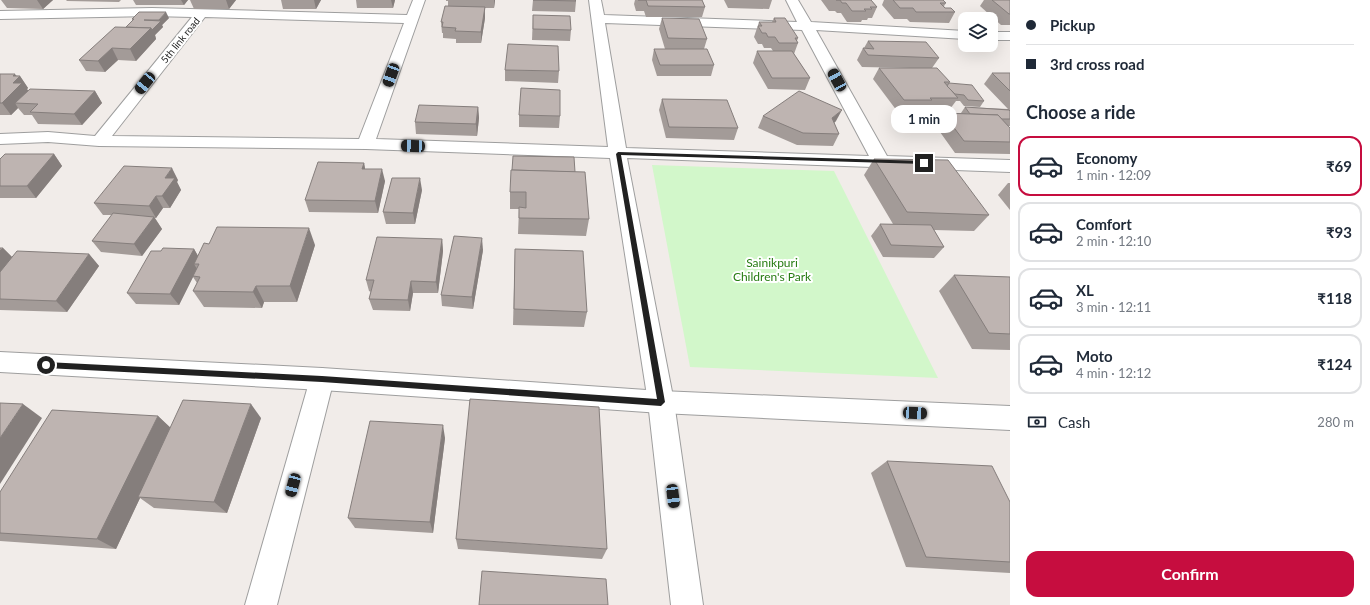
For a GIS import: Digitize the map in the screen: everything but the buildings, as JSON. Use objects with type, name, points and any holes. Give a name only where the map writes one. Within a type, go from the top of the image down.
[{"type":"street","points":[[366,144],[419,0]]},
{"type":"street","points":[[792,0],[881,161]]},
{"type":"street","points":[[686,605],[661,402],[618,154],[597,10],[807,26],[958,35]]},
{"type":"street","points":[[0,15],[152,12],[412,19]]},
{"type":"street","name":"5th link road","points":[[98,140],[201,14]]},
{"type":"street","points":[[998,36],[1010,36]]},
{"type":"street","points":[[0,139],[48,137],[98,140],[366,144],[618,154],[1010,166]]},
{"type":"street","points":[[0,362],[322,379],[661,402],[1010,418]]},
{"type":"street","points":[[261,605],[322,379]]},
{"type":"green space","name":"Sainikpuri Children's Park","points":[[652,165],[834,171],[938,378],[690,367]]},
{"type":"route","points":[[46,365],[322,379],[661,402],[618,154],[924,163]]}]
